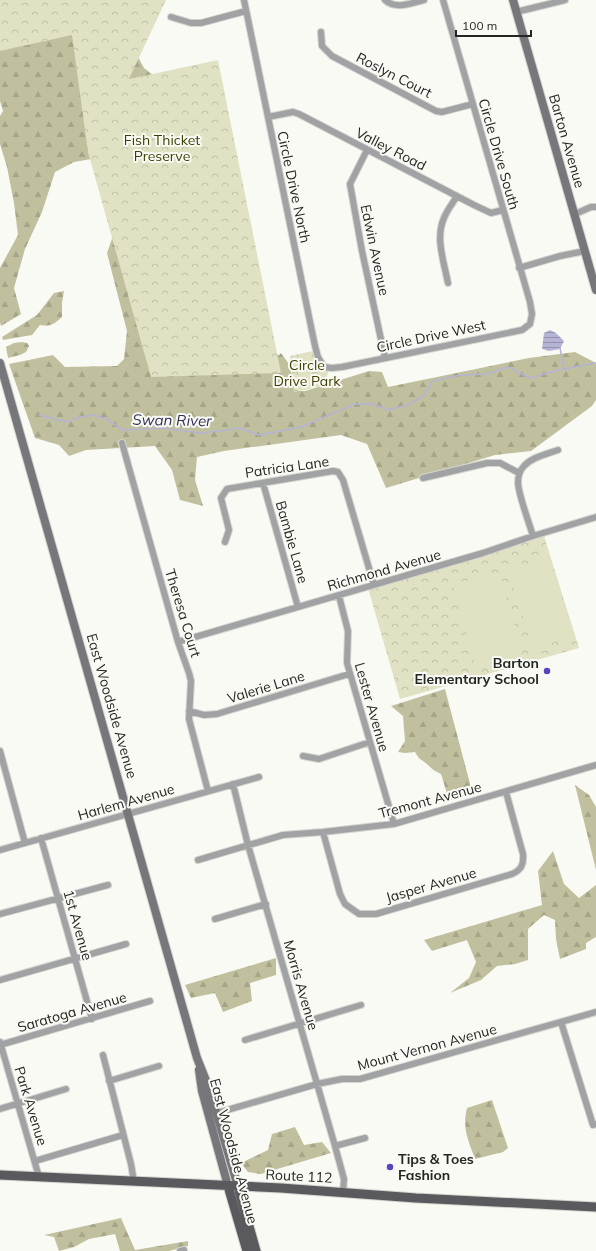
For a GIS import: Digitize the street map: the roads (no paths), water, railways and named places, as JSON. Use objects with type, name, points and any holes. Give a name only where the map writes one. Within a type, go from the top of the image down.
[{"type":"main road","name":"Barton Avenue","points":[[512,0],[596,290]]},
{"type":"main road","name":"East Woodside Avenue","points":[[0,362],[197,1058],[209,1088],[216,1113],[247,1251]]},
{"type":"main road","name":"East Woodside Avenue","points":[[197,1058],[202,1091],[256,1251]]},
{"type":"main road","name":"Route 112","points":[[0,1175],[233,1186],[596,1207]]},
{"type":"street","name":"Circle Drive North","points":[[244,0],[314,346],[324,367]]},
{"type":"street","points":[[385,0],[389,4],[396,6],[424,0]]},
{"type":"street","name":"Circle Drive South","points":[[443,0],[530,302],[532,314]]},
{"type":"street","points":[[516,12],[565,0]]},
{"type":"street","points":[[172,17],[191,23],[201,24],[246,11]]},
{"type":"street","name":"Roslyn Court","points":[[321,32],[322,46],[332,56],[436,111],[442,112],[473,104]]},
{"type":"street","name":"Valley Road","points":[[268,117],[293,112],[299,114],[491,213],[503,210]]},
{"type":"street","name":"Edwin Avenue","points":[[367,150],[350,184],[385,358]]},
{"type":"street","points":[[448,283],[440,237],[444,217],[457,196]]},
{"type":"street","points":[[575,214],[591,207],[596,207]]},
{"type":"street","points":[[519,268],[560,256],[585,251]]},
{"type":"street","name":"Circle Drive West","points":[[324,367],[342,367],[522,330],[530,324],[532,314]]},
{"type":"street","name":"Theresa Court","points":[[122,443],[178,642],[189,673],[191,682],[189,720],[208,791]]},
{"type":"street","points":[[533,536],[518,482],[519,473],[524,465],[532,460],[558,450]]},
{"type":"street","points":[[423,478],[487,463],[500,463],[519,473]]},
{"type":"street","name":"Patricia Lane","points":[[225,542],[229,530],[221,503],[221,498],[226,489],[326,472],[338,472],[343,480],[374,585]]},
{"type":"street","name":"Bambie Lane","points":[[263,483],[298,607]]},
{"type":"street","name":"Richmond Avenue","points":[[178,642],[339,596],[596,518]]},
{"type":"street","name":"Lester Avenue","points":[[339,596],[349,637],[346,657],[349,674],[394,824]]},
{"type":"street","name":"Valerie Lane","points":[[189,711],[204,714],[217,714],[349,674]]},
{"type":"street","points":[[303,756],[319,759],[370,742]]},
{"type":"street","points":[[0,751],[25,843]]},
{"type":"street","name":"Tremont Avenue","points":[[198,860],[283,835],[394,824],[596,765]]},
{"type":"street","name":"Harlem Avenue","points":[[0,850],[259,777]]},
{"type":"street","name":"Morris Avenue","points":[[234,784],[248,845],[318,1084],[344,1179],[343,1192]]},
{"type":"street","name":"Jasper Avenue","points":[[323,832],[340,894],[345,904],[358,914],[376,914],[512,874],[521,868],[523,854],[506,792]]},
{"type":"street","name":"1st Avenue","points":[[41,838],[92,1019]]},
{"type":"street","points":[[0,914],[108,885]]},
{"type":"street","points":[[215,919],[266,904]]},
{"type":"street","points":[[0,980],[126,944]]},
{"type":"street","name":"Saratoga Avenue","points":[[0,1044],[92,1019],[150,1001]]},
{"type":"street","points":[[245,1040],[361,1005]]},
{"type":"street","name":"Mount Vernon Avenue","points":[[216,1113],[318,1084],[342,1079],[360,1079],[596,1012]]},
{"type":"street","points":[[561,1022],[593,1125],[596,1124]]},
{"type":"street","name":"Park Avenue","points":[[0,1044],[39,1177]]},
{"type":"street","points":[[103,1055],[134,1182]]},
{"type":"street","points":[[109,1081],[158,1066]]},
{"type":"street","points":[[0,1109],[66,1089]]},
{"type":"street","points":[[35,1161],[123,1135]]},
{"type":"street","points":[[335,1146],[365,1138]]},
{"type":"water","points":[[550,330],[556,333],[564,341],[560,349],[549,351],[542,349],[544,333]]},
{"type":"waterway","points":[[560,348],[564,369]]},
{"type":"waterway","name":"Swan River","points":[[39,415],[67,422],[80,417],[93,415],[106,419],[123,430],[162,428],[201,433],[241,428],[259,435],[301,427],[355,404],[373,404],[387,410],[408,405],[423,396],[432,381],[461,375],[487,374],[508,367],[530,378],[559,370],[596,363]]},
{"type":"place","name":"Barton Elementary School","points":[[547,671]]},
{"type":"place","name":"Tips & Toes Fashion","points":[[390,1167]]},
{"type":"park label","name":"Fish Thicket Preserve","points":[[162,148]]},
{"type":"park label","name":"Circle Drive Park","points":[[307,374]]}]
